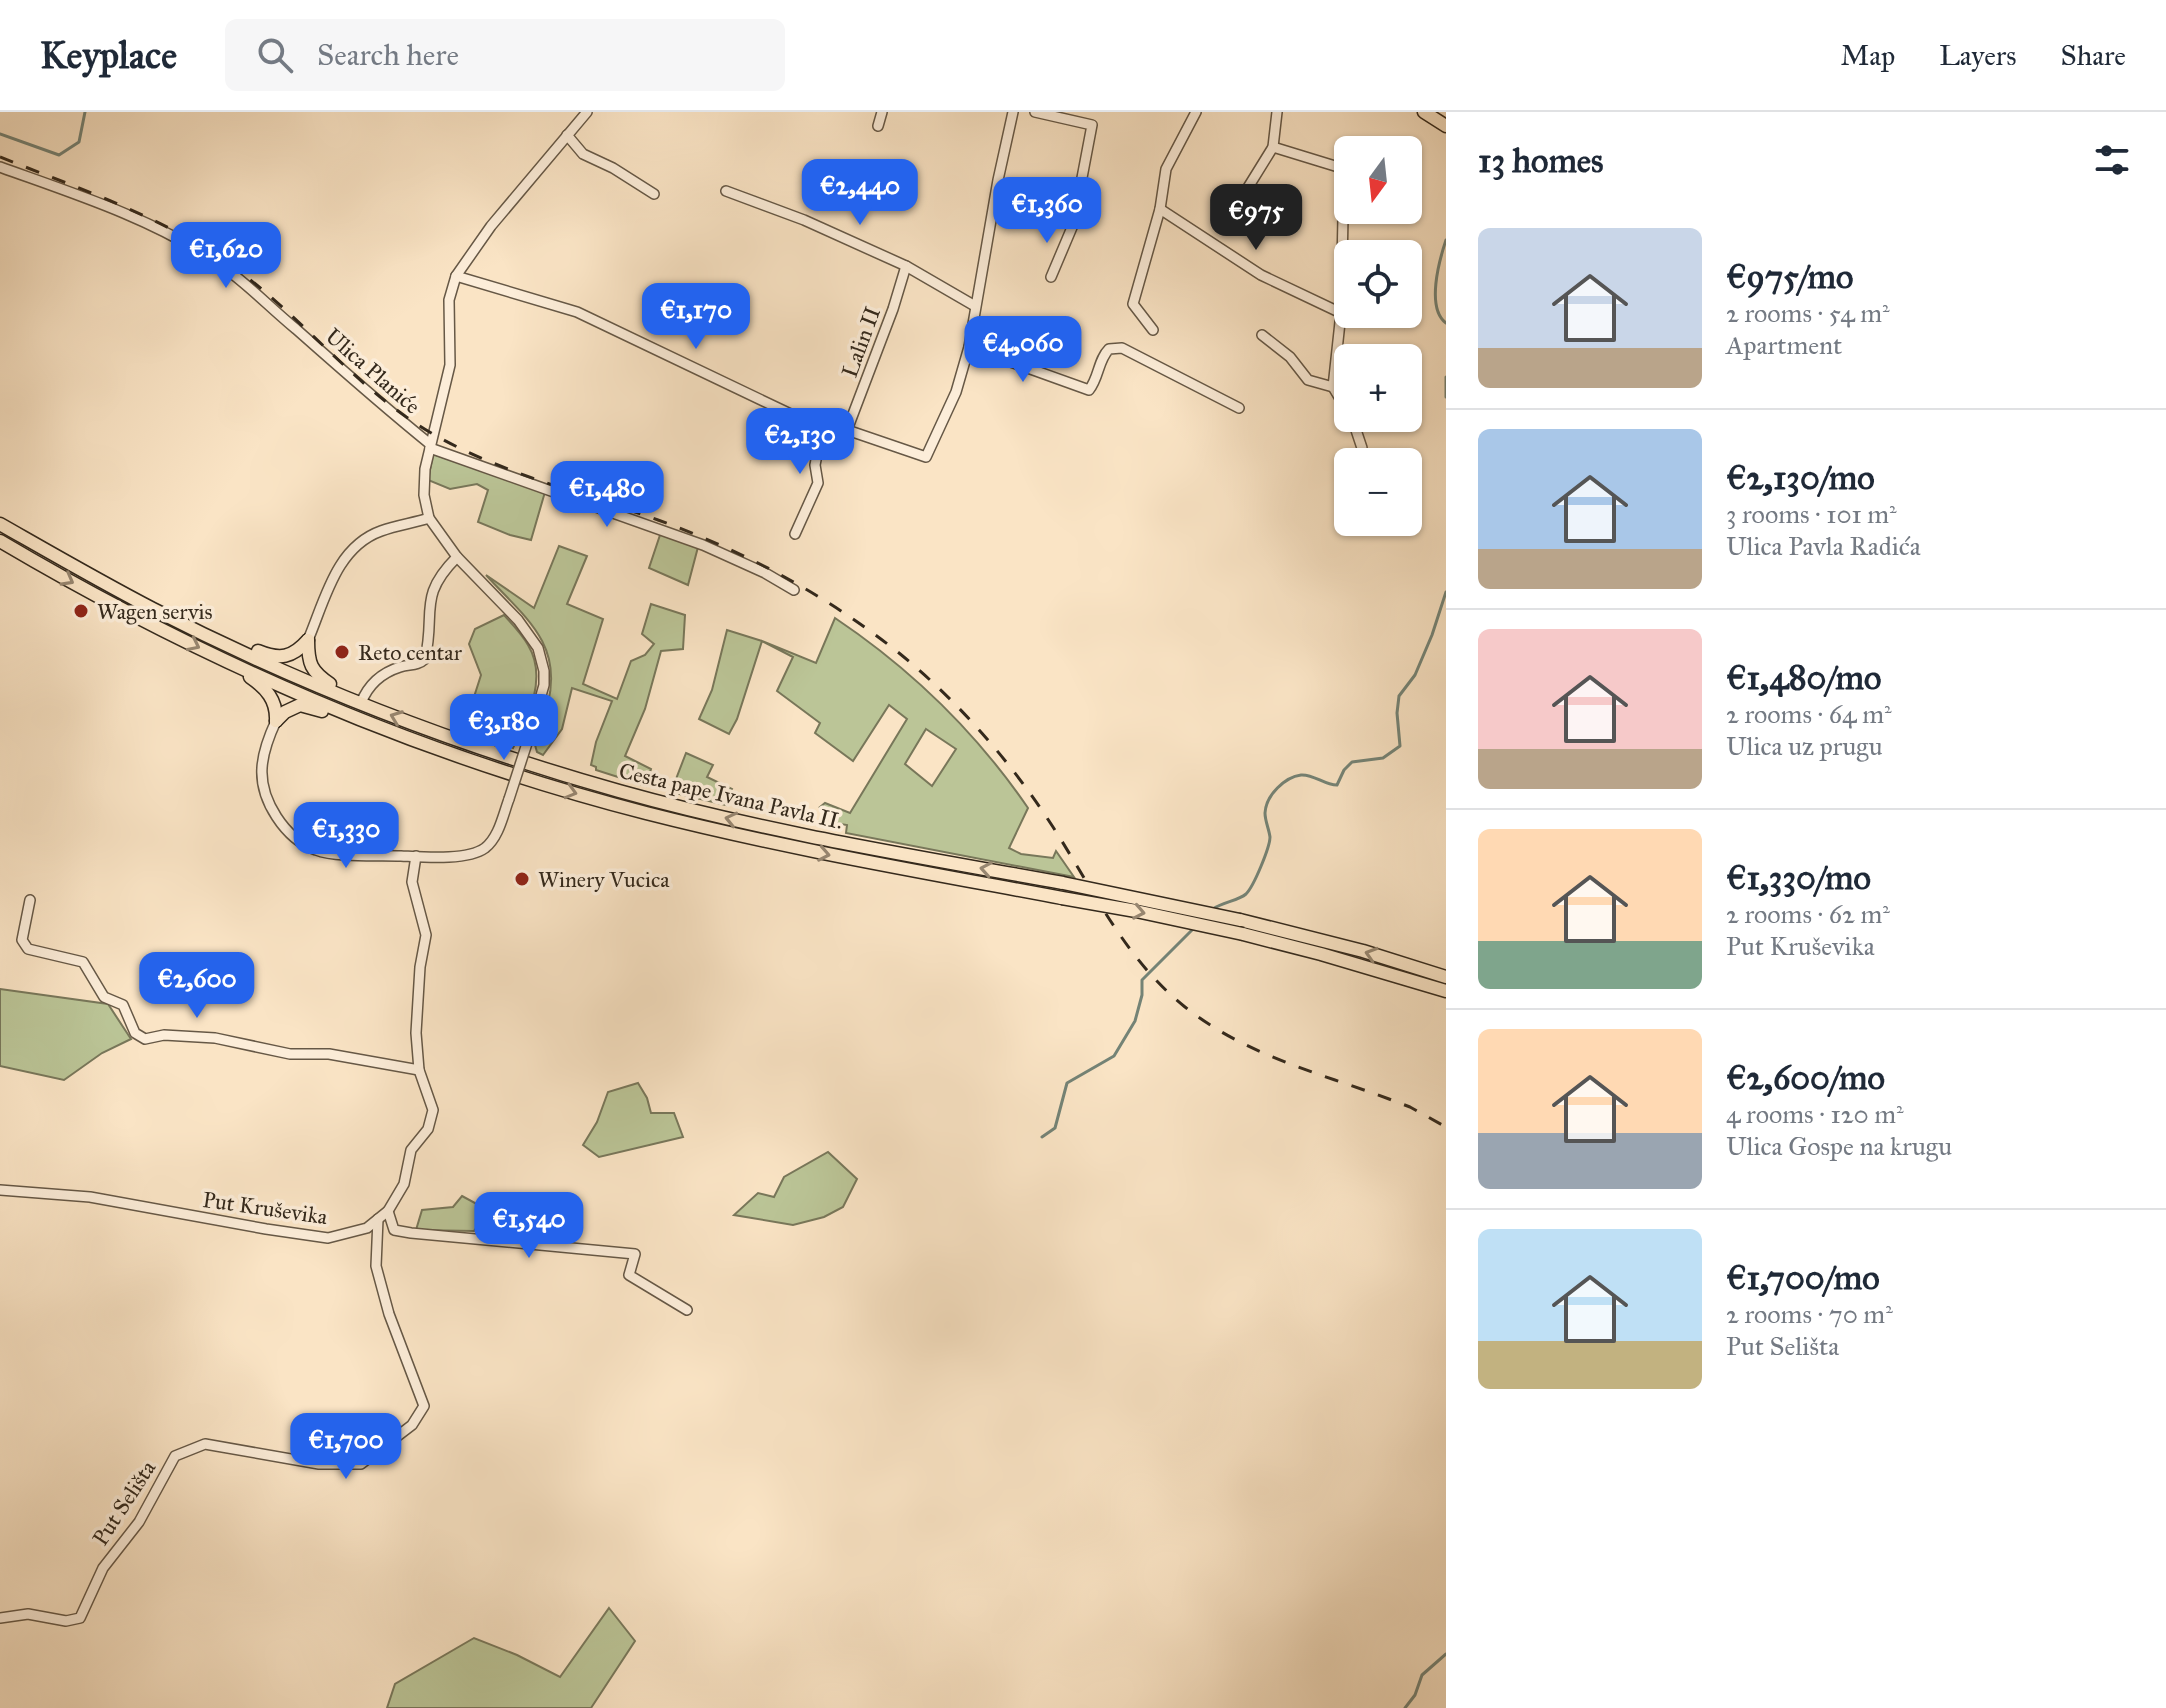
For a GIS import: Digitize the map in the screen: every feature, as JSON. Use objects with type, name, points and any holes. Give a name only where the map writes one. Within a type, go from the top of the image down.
[{"type":"main road","points":[[1424,112],[1446,126]]},
{"type":"main road","name":"Cesta pape Ivana Pavla II.","points":[[0,524],[114,588],[237,650],[361,703],[513,759],[661,802],[807,836],[1063,883],[1240,920],[1363,951],[1446,977]]},
{"type":"main road","name":"Cesta pape Ivana Pavla II.","points":[[0,541],[101,598],[239,666],[345,712],[492,767],[643,812],[819,853],[1136,911],[1243,934],[1446,991]]},
{"type":"main road","points":[[237,650],[254,650],[283,657],[299,650],[308,640]]},
{"type":"main road","points":[[308,640],[313,671],[341,695]]},
{"type":"main road","points":[[239,666],[267,690],[275,705],[276,721]]},
{"type":"main road","points":[[276,721],[285,712],[300,705],[345,712]]},
{"type":"street","points":[[572,112],[579,122]]},
{"type":"street","points":[[276,721],[267,741],[262,770],[267,797],[282,825],[313,849],[328,853],[469,855],[485,848],[495,835],[530,734],[544,685],[544,671],[538,648],[518,620],[457,557],[429,518],[424,483],[450,365],[449,300],[456,276],[491,226],[587,112]]},
{"type":"street","points":[[878,126],[882,112]]},
{"type":"street","points":[[456,276],[577,312],[801,419],[847,430],[926,457],[956,392],[969,347],[1013,112]]},
{"type":"street","points":[[1035,112],[1092,125],[1073,225],[1051,277]]},
{"type":"street","points":[[1153,330],[1133,304],[1160,209],[1166,169],[1196,112]]},
{"type":"street","points":[[1239,202],[1273,147],[1277,112]]},
{"type":"street","points":[[567,135],[583,154],[613,168],[654,194]]},
{"type":"street","points":[[1273,147],[1334,167]]},
{"type":"street","name":"Ulica Planiće","points":[[0,167],[130,216],[213,259],[430,446],[703,545],[794,590]]},
{"type":"street","points":[[726,191],[804,220],[906,266],[975,306]]},
{"type":"street","points":[[1160,209],[1261,275],[1334,310]]},
{"type":"street","name":"Lalin II","points":[[847,430],[906,266]]},
{"type":"street","points":[[1262,335],[1290,357],[1308,380],[1333,387],[1339,328]]},
{"type":"street","points":[[969,347],[1089,390],[1095,383],[1103,354],[1109,349],[1122,348],[1239,408]]},
{"type":"street","points":[[795,534],[818,483],[815,465],[823,424]]},
{"type":"street","points":[[1357,432],[1362,448]]},
{"type":"street","points":[[308,640],[339,566],[349,552],[360,542],[383,530],[429,518]]},
{"type":"street","points":[[361,703],[366,690],[381,676],[403,666],[420,664],[425,659],[431,595],[442,572],[457,557]]},
{"type":"street","name":"Put Kruševika","points":[[0,1190],[90,1197],[328,1238],[367,1228],[388,1211],[404,1184],[411,1150],[428,1129],[433,1110],[419,1070],[416,1033],[420,967],[426,935],[412,882],[416,856]]},
{"type":"street","points":[[30,900],[22,940],[28,949],[83,962],[104,997],[123,1005],[135,1033],[145,1039],[164,1035],[215,1038],[290,1054],[329,1054],[419,1070]]},
{"type":"street","points":[[388,1211],[394,1230],[411,1233],[635,1254],[629,1275],[687,1310]]},
{"type":"street","name":"Put Selišta","points":[[0,1618],[28,1614],[66,1621],[80,1618],[103,1568],[139,1522],[175,1456],[205,1444],[319,1464],[361,1464],[412,1425],[424,1406],[389,1314],[376,1266],[378,1219]]},
{"type":"green space","points":[[433,454],[545,492],[531,540],[478,522],[488,490],[477,484],[450,489],[428,480]]},
{"type":"green space","points":[[661,532],[698,547],[688,585],[649,568]]},
{"type":"green space","points":[[559,546],[587,556],[567,604],[603,619],[583,684],[617,699],[631,661],[645,655],[654,644],[642,634],[651,604],[685,615],[683,649],[661,651],[645,709],[625,756],[651,769],[646,786],[596,770],[591,765],[596,742],[612,701],[572,688],[562,729],[543,755],[537,752],[535,745],[547,709],[551,682],[550,663],[545,647],[526,617],[486,575],[534,608]]},
{"type":"green space","points":[[504,615],[528,645],[536,671],[534,698],[513,748],[465,725],[481,675],[469,644],[475,629]]},
{"type":"green space","points":[[835,618],[890,659],[964,728],[1028,808],[1009,848],[1021,854],[1053,858],[1056,851],[1074,877],[846,833],[847,825],[834,823],[836,815],[820,807],[825,803],[850,813],[907,719],[889,705],[853,761],[815,733],[820,723],[777,691],[793,657],[762,641],[816,663]],"holes":[[[926,729],[956,749],[932,786],[905,764]]]},
{"type":"green space","points":[[727,630],[762,641],[737,719],[729,734],[699,719],[712,690]]},
{"type":"green space","points":[[686,753],[713,765],[707,777],[732,789],[726,805],[671,792]]},
{"type":"green space","points":[[0,989],[108,1004],[131,1039],[102,1053],[64,1080],[0,1066]]},
{"type":"green space","points":[[638,1083],[651,1113],[674,1113],[683,1137],[599,1157],[583,1145],[597,1122],[608,1092]]},
{"type":"green space","points":[[828,1152],[857,1179],[843,1207],[824,1217],[793,1225],[734,1215],[758,1193],[774,1197],[784,1177]]},
{"type":"green space","points":[[462,1196],[488,1210],[474,1231],[416,1230],[422,1210],[453,1207]]},
{"type":"green space","points":[[609,1608],[635,1641],[591,1708],[387,1708],[395,1684],[474,1638],[560,1677]]},
{"type":"waterway","points":[[0,134],[59,155],[79,142],[85,112]]},
{"type":"waterway","points":[[1446,240],[1435,296],[1440,316],[1446,323]]},
{"type":"waterway","points":[[1446,377],[1446,397]]},
{"type":"waterway","points":[[1213,909],[1243,896],[1253,883],[1270,837],[1266,806],[1283,783],[1295,776],[1306,775],[1337,785],[1352,762],[1383,758],[1400,746],[1399,696],[1415,675],[1446,592]]},
{"type":"waterway","points":[[1042,1137],[1055,1128],[1067,1083],[1114,1056],[1135,1021],[1142,995],[1142,980],[1193,929]]},
{"type":"waterway","points":[[1405,1708],[1415,1695],[1422,1675],[1446,1654]]},
{"type":"railway","points":[[0,157],[128,208],[220,258],[272,298],[388,403],[440,438],[492,463],[658,520],[723,546],[843,612],[921,672],[983,734],[1037,803],[1128,946],[1145,968],[1185,1007],[1208,1024],[1257,1050],[1410,1107],[1446,1127]]},
{"type":"place","name":"Wagen servis","points":[[81,611]]},
{"type":"place","name":"Reto centar","points":[[342,652]]},
{"type":"place","name":"Winery Vucica","points":[[522,879]]}]
